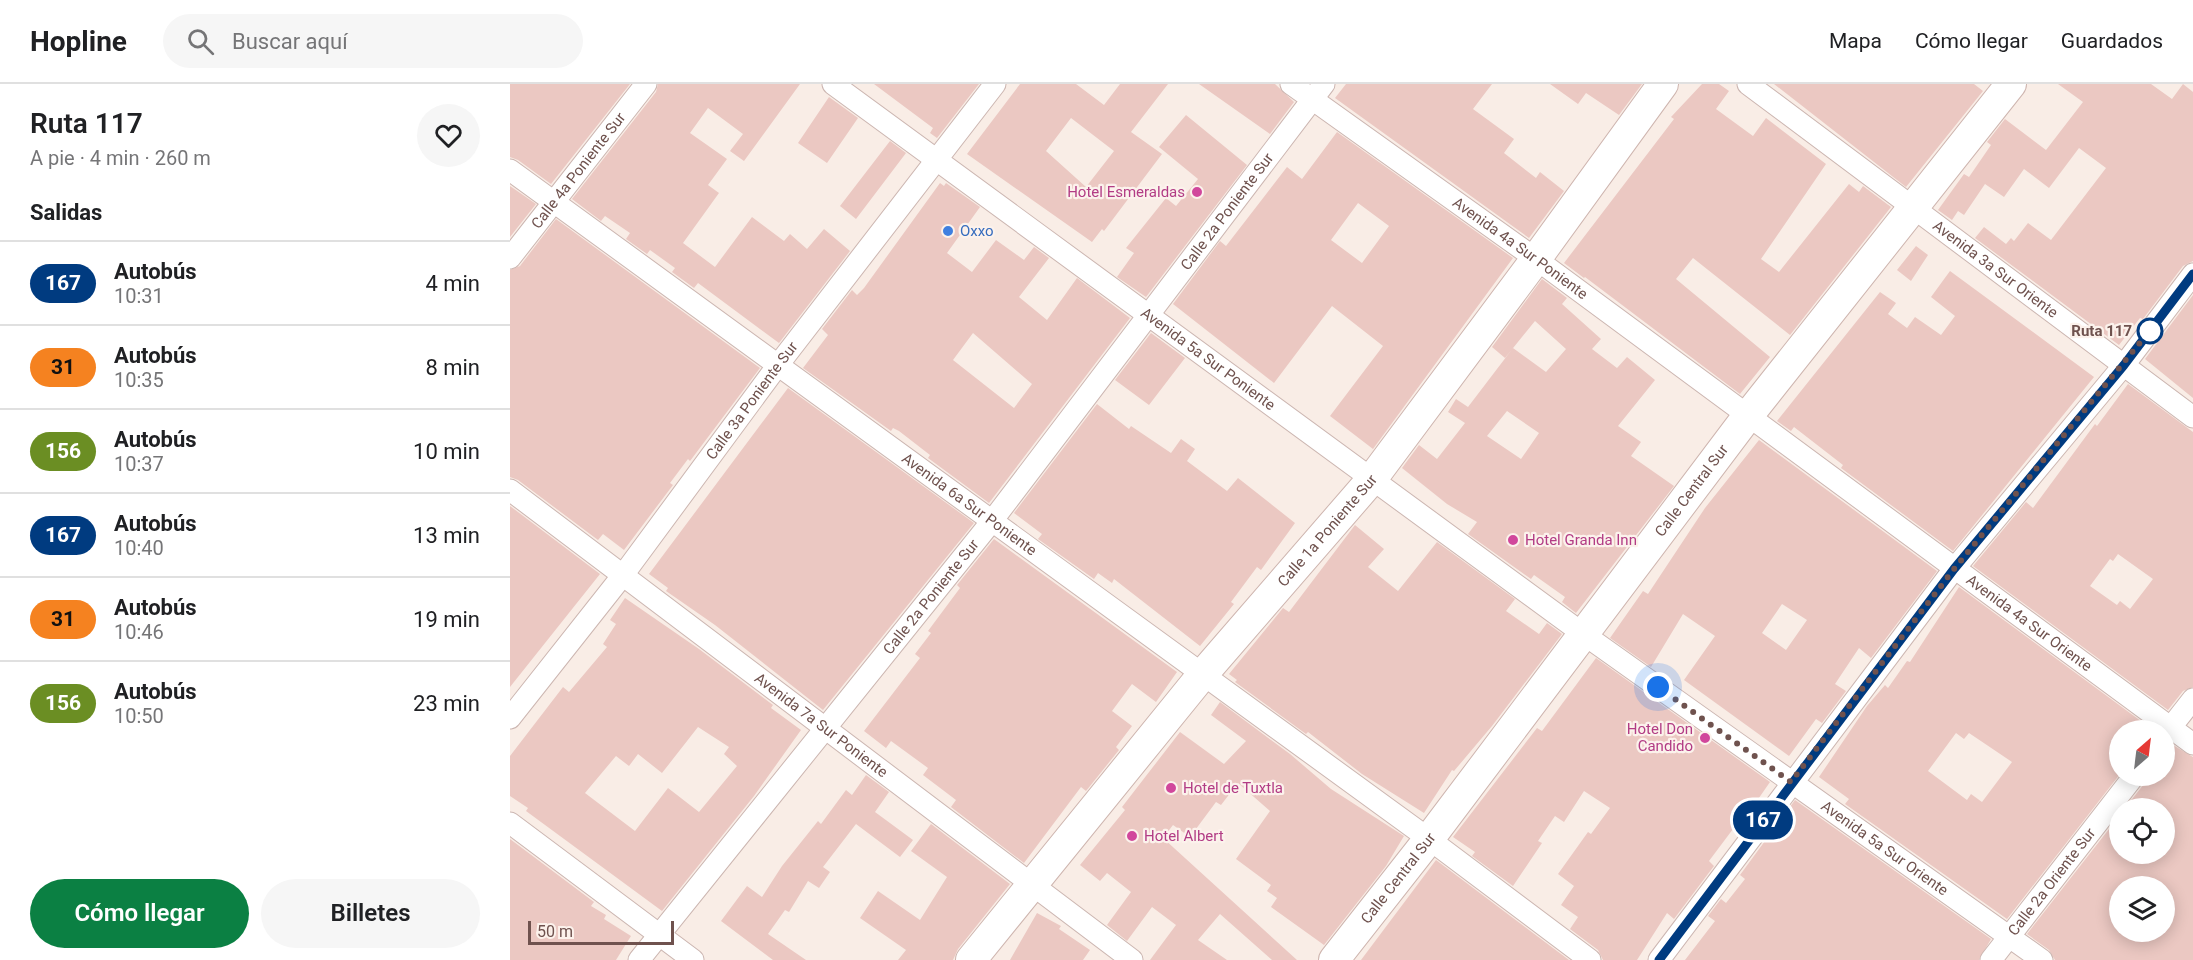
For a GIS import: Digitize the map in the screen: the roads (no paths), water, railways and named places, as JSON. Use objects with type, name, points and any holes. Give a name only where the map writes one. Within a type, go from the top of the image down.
[{"type":"main road","name":"Calle 1a Poniente Sur","points":[[971,960],[1203,674],[1372,478],[1536,259],[1663,84]]},
{"type":"main road","name":"Calle Central Sur","points":[[1334,960],[1429,839],[1747,417],[2011,84]]},
{"type":"street","name":"Calle 4a Poniente Sur","points":[[510,258],[646,84]]},
{"type":"street","name":"Avenida 5a Sur Poniente","points":[[833,84],[1582,633]]},
{"type":"street","name":"Calle 3a Poniente Sur","points":[[510,718],[623,575],[778,365],[995,84]]},
{"type":"street","name":"Avenida 4a Sur Poniente","points":[[1291,84],[1318,92],[1747,417]]},
{"type":"street","name":"Avenida 3a Sur Oriente","points":[[1748,84],[1915,206],[2193,417]]},
{"type":"street","name":"Calle 2a Poniente Sur","points":[[639,960],[824,727],[992,521],[1318,92]]},
{"type":"street","name":"Avenida 6a Sur Poniente","points":[[510,170],[1429,839],[1590,960]]},
{"type":"street","points":[[1659,960],[1791,782],[1954,569],[2124,365],[2193,274]]},
{"type":"street","name":"Avenida 4a Sur Oriente","points":[[1747,417],[1954,569],[2152,720]]},
{"type":"street","name":"Avenida 7a Sur Poniente","points":[[510,490],[1132,960]]},
{"type":"street","name":"Avenida 5a Sur Oriente","points":[[1582,633],[2042,960]]},
{"type":"street","points":[[2175,723],[2193,699]]},
{"type":"street","name":"Avenida 4a Sur Oriente","points":[[2175,735],[2193,744]]},
{"type":"street","name":"Calle 2a Oriente Sur","points":[[1991,960],[2126,786]]},
{"type":"street","points":[[510,823],[693,960]]},
{"type":"place","name":"Hotel Esmeraldas","points":[[1197,192]]},
{"type":"place","name":"Oxxo","points":[[948,231]]},
{"type":"place","name":"Ruta 117","points":[[2150,331]]},
{"type":"place","name":"Hotel Granda Inn","points":[[1513,540]]},
{"type":"place","name":"Hotel Don Candido","points":[[1705,738]]},
{"type":"place","name":"Hotel de Tuxtla","points":[[1171,788]]},
{"type":"place","name":"Hotel Albert","points":[[1132,836]]}]
